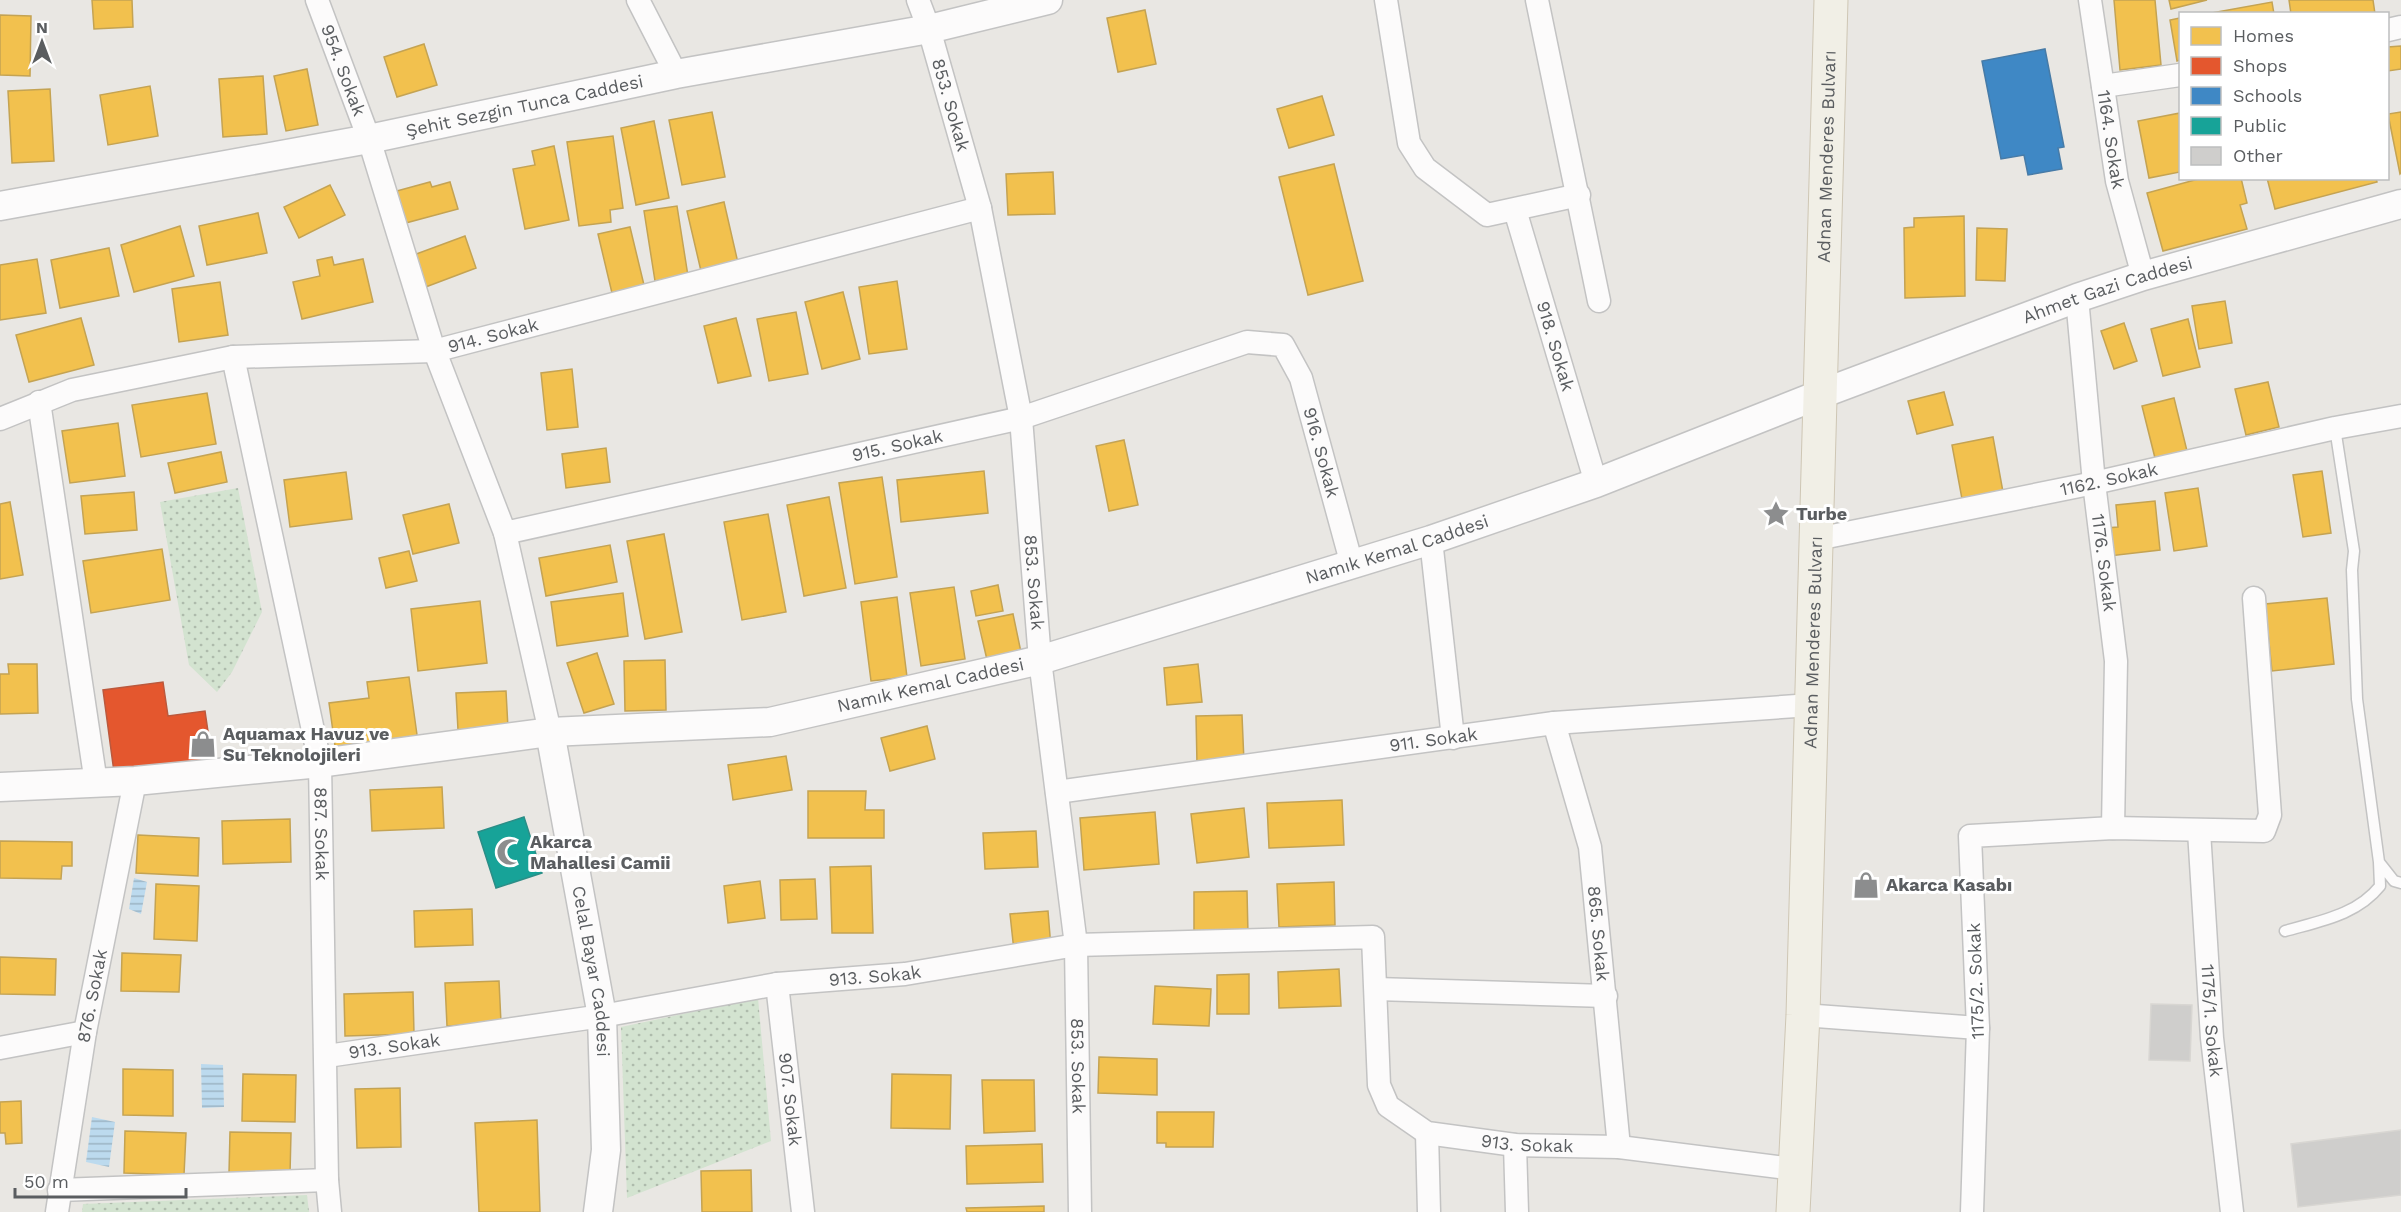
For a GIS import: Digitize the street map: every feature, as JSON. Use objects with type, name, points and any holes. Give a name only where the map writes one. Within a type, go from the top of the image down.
[{"type":"main road","name":"Adnan Menderes Bulvarı","points":[[1793,1212],[1803,1015],[1832,0]]},
{"type":"street","name":"954. Sokak","points":[[317,0],[369,139],[434,351],[505,533],[550,732]]},
{"type":"street","points":[[638,0],[676,74]]},
{"type":"street","name":"853. Sokak","points":[[918,0],[929,29],[980,208],[1021,418],[1040,660],[1076,945],[1080,1212]]},
{"type":"street","name":"Şehit Sezgin Tunca Caddesi","points":[[0,206],[369,139],[676,74],[929,29],[1048,0]]},
{"type":"street","points":[[1386,0],[1409,143],[1425,168],[1487,215],[1579,195]]},
{"type":"street","points":[[1537,0],[1599,301]]},
{"type":"street","name":"1164. Sokak","points":[[2090,0],[2117,180],[2143,276]]},
{"type":"street","points":[[2103,86],[2179,75]]},
{"type":"street","name":"Ahmet Gazi Caddesi","points":[[1821,394],[2076,298],[2143,276],[2401,204]]},
{"type":"street","name":"914. Sokak","points":[[0,419],[72,390],[233,357],[434,351],[980,208]]},
{"type":"street","name":"918. Sokak","points":[[1515,210],[1596,483]]},
{"type":"street","name":"1176. Sokak","points":[[2076,298],[2094,483],[2116,662],[2112,828]]},
{"type":"street","name":"915. Sokak","points":[[505,533],[1021,418],[1247,342],[1283,345]]},
{"type":"street","name":"916. Sokak","points":[[1283,345],[1301,378],[1352,564]]},
{"type":"street","name":"887. Sokak","points":[[233,357],[320,763],[327,1056],[327,1179],[330,1212]]},
{"type":"street","name":"Namık Kemal Caddesi","points":[[0,787],[135,781],[320,763],[550,732],[770,722],[1040,660],[1431,540],[1596,483],[1821,394]]},
{"type":"street","points":[[39,402],[96,783]]},
{"type":"street","name":"1162. Sokak","points":[[1817,539],[2094,483],[2335,428],[2401,416]]},
{"type":"street","points":[[1431,540],[1453,738]]},
{"type":"street","name":"1175/2. Sokak","points":[[1972,1212],[1978,1028],[1970,836],[2112,828],[2264,831],[2270,815],[2254,598]]},
{"type":"street","name":"911. Sokak","points":[[1057,792],[1554,723],[1811,705]]},
{"type":"street","name":"865. Sokak","points":[[1554,723],[1590,847],[1619,1147]]},
{"type":"street","name":"Celal Bayar Caddesi","points":[[550,732],[602,1016],[606,1150],[598,1212]]},
{"type":"street","name":"876. Sokak","points":[[58,1201],[85,1032],[135,781]]},
{"type":"street","name":"1175/1. Sokak","points":[[2199,831],[2212,1038],[2232,1212]]},
{"type":"street","name":"913. Sokak","points":[[327,1056],[602,1016],[777,984],[904,974],[1076,945],[1373,937],[1379,1085],[1388,1106],[1427,1133],[1515,1145],[1619,1147],[1794,1168]]},
{"type":"street","name":"907. Sokak","points":[[777,984],[803,1212]]},
{"type":"street","points":[[1376,989],[1606,996]]},
{"type":"street","points":[[1803,1015],[1978,1028]]},
{"type":"street","points":[[0,1048],[85,1032]]},
{"type":"street","points":[[1427,1133],[1430,1212]]},
{"type":"street","points":[[1515,1145],[1517,1212]]},
{"type":"street","points":[[58,1201],[327,1179]]},
{"type":"lane","points":[[2285,931],[2330,918],[2367,902],[2380,886],[2379,862],[2357,699],[2352,570],[2354,551],[2335,428]]},
{"type":"lane","points":[[2379,862],[2394,882],[2401,883]]},
{"type":"green space","points":[[238,488],[262,612],[232,672],[217,692],[189,665],[160,502]]},
{"type":"green space","points":[[758,998],[771,1141],[627,1198],[621,1027]]},
{"type":"green space","points":[[307,1195],[309,1212],[82,1212],[83,1204]]},
{"type":"water","points":[[134,878],[147,882],[141,914],[129,909]]},
{"type":"water","points":[[201,1064],[223,1065],[224,1107],[202,1108]]},
{"type":"water","points":[[92,1117],[115,1122],[109,1167],[86,1162]]},
{"type":"building: Homes","points":[[92,0],[132,0],[133,27],[94,29]]},
{"type":"building: Homes","points":[[2114,0],[2155,0],[2161,65],[2120,70]]},
{"type":"building: Homes","points":[[2169,0],[2207,0],[2171,9]]},
{"type":"building: Homes","points":[[2289,0],[2373,0],[2375,12],[2291,12]]},
{"type":"building: Homes","points":[[2272,2],[2274,12],[2217,12]]},
{"type":"building: Homes","points":[[1145,10],[1156,64],[1118,72],[1107,18]]},
{"type":"building: Homes","points":[[0,15],[31,16],[30,76],[0,75]]},
{"type":"building: Homes","points":[[2179,18],[2179,60],[2177,61],[2170,20]]},
{"type":"building: Homes","points":[[424,44],[437,85],[397,97],[384,57]]},
{"type":"building: Homes","points":[[2401,46],[2401,69],[2389,71],[2389,47]]},
{"type":"building: Homes","points":[[307,69],[318,125],[286,131],[274,76]]},
{"type":"building: Homes","points":[[263,76],[267,134],[223,137],[219,79]]},
{"type":"building: Homes","points":[[150,86],[158,136],[108,145],[100,95]]},
{"type":"building: Homes","points":[[50,89],[54,161],[12,163],[8,91]]},
{"type":"building: Homes","points":[[1322,96],[1334,135],[1289,148],[1277,109]]},
{"type":"building: Homes","points":[[712,112],[725,177],[682,185],[669,120]]},
{"type":"building: Homes","points":[[2401,112],[2400,174],[2389,119],[2389,114]]},
{"type":"building: Homes","points":[[2179,113],[2179,172],[2149,178],[2138,121]]},
{"type":"building: Homes","points":[[654,121],[669,198],[636,205],[621,128]]},
{"type":"building: Homes","points":[[613,136],[623,208],[610,210],[611,222],[579,226],[567,142]]},
{"type":"building: Homes","points":[[554,146],[569,220],[525,229],[513,169],[535,165],[532,151]]},
{"type":"building: Homes","points":[[1334,164],[1363,281],[1308,295],[1279,177]]},
{"type":"building: Homes","points":[[1053,172],[1055,214],[1008,215],[1006,174]]},
{"type":"building: Homes","points":[[2195,180],[2241,180],[2247,203],[2240,205],[2247,229],[2163,251],[2147,193]]},
{"type":"building: Homes","points":[[2268,180],[2376,180],[2377,182],[2275,209]]},
{"type":"building: Homes","points":[[430,182],[432,187],[450,182],[458,209],[402,224],[393,192]]},
{"type":"building: Homes","points":[[330,185],[345,215],[299,238],[284,207]]},
{"type":"building: Homes","points":[[724,202],[738,263],[701,271],[687,211]]},
{"type":"building: Homes","points":[[677,206],[688,276],[655,281],[644,211]]},
{"type":"building: Homes","points":[[258,213],[267,253],[207,265],[199,226]]},
{"type":"building: Homes","points":[[1964,216],[1965,296],[1905,298],[1904,228],[1914,227],[1914,218]]},
{"type":"building: Homes","points":[[180,226],[194,276],[134,292],[121,245]]},
{"type":"building: Homes","points":[[630,227],[644,285],[612,293],[598,234]]},
{"type":"building: Homes","points":[[1977,228],[2007,229],[2005,281],[1976,280]]},
{"type":"building: Homes","points":[[465,236],[476,268],[423,288],[411,256]]},
{"type":"building: Homes","points":[[109,248],[119,296],[60,308],[51,260]]},
{"type":"building: Homes","points":[[332,257],[334,265],[363,259],[373,302],[302,319],[293,282],[320,276],[317,260]]},
{"type":"building: Homes","points":[[37,259],[46,313],[0,320],[0,265]]},
{"type":"building: Homes","points":[[897,281],[907,349],[869,354],[859,287]]},
{"type":"building: Homes","points":[[220,282],[228,335],[179,342],[172,289]]},
{"type":"building: Homes","points":[[843,292],[860,359],[822,369],[805,302]]},
{"type":"building: Homes","points":[[2225,301],[2232,343],[2199,349],[2192,306]]},
{"type":"building: Homes","points":[[796,312],[808,374],[769,381],[757,319]]},
{"type":"building: Homes","points":[[81,318],[94,365],[29,382],[16,335]]},
{"type":"building: Homes","points":[[736,318],[751,376],[718,383],[704,326]]},
{"type":"building: Homes","points":[[2188,319],[2200,367],[2163,376],[2151,329]]},
{"type":"building: Homes","points":[[2124,323],[2137,361],[2114,369],[2101,331]]},
{"type":"building: Homes","points":[[572,369],[578,427],[547,430],[541,373]]},
{"type":"building: Homes","points":[[2268,382],[2279,427],[2246,435],[2235,389]]},
{"type":"building: Homes","points":[[1944,392],[1953,425],[1917,434],[1908,401]]},
{"type":"building: Homes","points":[[207,393],[216,444],[141,457],[132,405]]},
{"type":"building: Homes","points":[[2174,398],[2187,451],[2155,458],[2142,406]]},
{"type":"building: Homes","points":[[118,423],[125,476],[70,483],[62,431]]},
{"type":"building: Homes","points":[[1993,437],[2003,492],[1962,499],[1952,445]]},
{"type":"building: Homes","points":[[1124,440],[1138,505],[1109,511],[1096,446]]},
{"type":"building: Homes","points":[[606,448],[610,482],[566,488],[562,454]]},
{"type":"building: Homes","points":[[221,452],[227,482],[175,493],[168,463]]},
{"type":"building: Homes","points":[[984,471],[988,513],[901,522],[897,480]]},
{"type":"building: Homes","points":[[2322,471],[2331,533],[2303,537],[2293,475]]},
{"type":"building: Homes","points":[[346,472],[352,519],[290,527],[284,480]]},
{"type":"building: Homes","points":[[882,477],[897,577],[855,584],[839,483]]},
{"type":"building: Homes","points":[[2198,488],[2207,546],[2174,551],[2165,493]]},
{"type":"building: Homes","points":[[134,492],[137,530],[85,534],[81,496]]},
{"type":"building: Homes","points":[[829,497],[846,588],[804,596],[787,505]]},
{"type":"building: Homes","points":[[2155,501],[2160,550],[2109,556],[2106,528],[2118,527],[2116,505]]},
{"type":"building: Homes","points":[[10,502],[23,575],[0,579],[0,504]]},
{"type":"building: Homes","points":[[449,504],[459,543],[413,554],[403,515]]},
{"type":"building: Homes","points":[[768,514],[786,612],[742,620],[724,522]]},
{"type":"building: Homes","points":[[664,534],[682,632],[645,639],[627,541]]},
{"type":"building: Homes","points":[[610,545],[617,582],[546,596],[539,558]]},
{"type":"building: Homes","points":[[162,549],[170,600],[91,613],[83,561]]},
{"type":"building: Homes","points":[[409,551],[417,581],[386,588],[379,558]]},
{"type":"building: Homes","points":[[998,585],[1003,611],[976,616],[971,591]]},
{"type":"building: Homes","points":[[954,587],[965,659],[921,666],[910,593]]},
{"type":"building: Homes","points":[[623,593],[628,636],[557,646],[551,602]]},
{"type":"building: Homes","points":[[897,597],[907,677],[871,681],[861,602]]},
{"type":"building: Homes","points":[[2327,598],[2334,664],[2272,671],[2265,604]]},
{"type":"building: Homes","points":[[480,601],[487,663],[418,671],[411,609]]},
{"type":"building: Homes","points":[[1013,614],[1022,657],[988,664],[978,621]]},
{"type":"building: Homes","points":[[597,653],[614,704],[584,713],[567,663]]},
{"type":"building: Homes","points":[[665,660],[666,710],[625,711],[624,661]]},
{"type":"building: Homes","points":[[8,664],[37,664],[38,713],[0,714],[0,674],[9,674]]},
{"type":"building: Homes","points":[[1198,664],[1202,702],[1167,705],[1164,668]]},
{"type":"building: Homes","points":[[409,677],[418,742],[336,753],[329,703],[369,698],[367,682]]},
{"type":"building: Homes","points":[[506,691],[508,728],[458,730],[456,693]]},
{"type":"building: Homes","points":[[1242,715],[1244,762],[1197,764],[1196,716]]},
{"type":"building: Homes","points":[[927,726],[935,759],[890,771],[881,738]]},
{"type":"building: Homes","points":[[786,756],[792,790],[733,800],[728,765]]},
{"type":"building: Homes","points":[[442,787],[444,828],[372,831],[370,790]]},
{"type":"building: Homes","points":[[808,791],[866,791],[865,810],[884,810],[884,838],[808,838]]},
{"type":"building: Homes","points":[[1342,800],[1344,845],[1269,848],[1267,803]]},
{"type":"building: Homes","points":[[1244,808],[1249,857],[1197,863],[1191,814]]},
{"type":"building: Homes","points":[[1155,812],[1159,864],[1084,870],[1080,818]]},
{"type":"building: Homes","points":[[290,819],[291,862],[223,864],[222,821]]},
{"type":"building: Homes","points":[[1036,831],[1038,867],[985,869],[983,833]]},
{"type":"building: Homes","points":[[138,835],[199,838],[198,876],[136,873]]},
{"type":"building: Homes","points":[[0,841],[72,842],[72,866],[62,866],[61,879],[0,878]]},
{"type":"building: Homes","points":[[871,866],[873,933],[832,933],[830,867]]},
{"type":"building: Homes","points":[[815,879],[817,919],[781,920],[780,880]]},
{"type":"building: Homes","points":[[760,881],[765,918],[728,923],[724,886]]},
{"type":"building: Homes","points":[[1334,882],[1335,925],[1279,927],[1277,884]]},
{"type":"building: Homes","points":[[156,884],[199,886],[197,941],[154,939]]},
{"type":"building: Homes","points":[[1247,891],[1248,934],[1194,935],[1194,892]]},
{"type":"building: Homes","points":[[472,909],[473,945],[415,947],[414,911]]},
{"type":"building: Homes","points":[[1048,911],[1051,948],[1014,951],[1010,914]]},
{"type":"building: Homes","points":[[122,953],[181,955],[179,992],[121,991]]},
{"type":"building: Homes","points":[[0,957],[56,959],[55,995],[0,994]]},
{"type":"building: Homes","points":[[1339,969],[1341,1006],[1279,1008],[1278,972]]},
{"type":"building: Homes","points":[[1249,974],[1249,1014],[1217,1014],[1217,975]]},
{"type":"building: Homes","points":[[499,981],[501,1023],[447,1026],[445,983]]},
{"type":"building: Homes","points":[[1155,986],[1211,989],[1209,1026],[1153,1024]]},
{"type":"building: Homes","points":[[413,992],[414,1034],[345,1036],[344,994]]},
{"type":"building: Homes","points":[[1099,1057],[1157,1059],[1157,1095],[1098,1093]]},
{"type":"building: Homes","points":[[123,1069],[173,1070],[173,1116],[123,1115]]},
{"type":"building: Homes","points":[[243,1074],[296,1075],[295,1122],[242,1121]]},
{"type":"building: Homes","points":[[892,1074],[951,1075],[950,1129],[891,1128]]},
{"type":"building: Homes","points":[[982,1080],[1034,1080],[1035,1131],[984,1133]]},
{"type":"building: Homes","points":[[400,1088],[401,1147],[357,1148],[355,1089]]},
{"type":"building: Homes","points":[[21,1101],[22,1143],[6,1144],[5,1133],[0,1133],[0,1102]]},
{"type":"building: Homes","points":[[1157,1112],[1214,1112],[1213,1147],[1166,1147],[1166,1143],[1157,1143]]},
{"type":"building: Homes","points":[[537,1120],[540,1212],[479,1212],[475,1123]]},
{"type":"building: Homes","points":[[125,1131],[186,1133],[184,1175],[124,1173]]},
{"type":"building: Homes","points":[[230,1132],[291,1133],[290,1174],[229,1173]]},
{"type":"building: Homes","points":[[1042,1144],[1043,1182],[967,1184],[966,1146]]},
{"type":"building: Homes","points":[[751,1170],[752,1212],[702,1212],[701,1171]]},
{"type":"building: Homes","points":[[1044,1206],[1044,1212],[967,1212],[966,1208]]},
{"type":"building: Shops","points":[[163,682],[168,716],[205,711],[212,759],[114,772],[103,690]]},
{"type":"building: Schools","points":[[2045,49],[2064,147],[2058,148],[2062,169],[2028,175],[2024,155],[2001,159],[1982,61]]},
{"type":"building: Public","name":"Akarca Mahallesi Camii","points":[[524,817],[542,873],[496,888],[478,832]]},
{"type":"building: Other","points":[[2151,1004],[2192,1005],[2190,1061],[2149,1060]]},
{"type":"building: Other","points":[[2401,1130],[2401,1195],[2298,1207],[2291,1144]]},
{"type":"place","name":"Turbe","points":[[1776,514]]},
{"type":"place","name":"Aquamax Havuz ve Su Teknolojileri","points":[[203,744]]},
{"type":"place","name":"Akarca Mahallesi Camii","points":[[510,852]]},
{"type":"place","name":"Akarca Kasabı","points":[[1866,885]]}]
